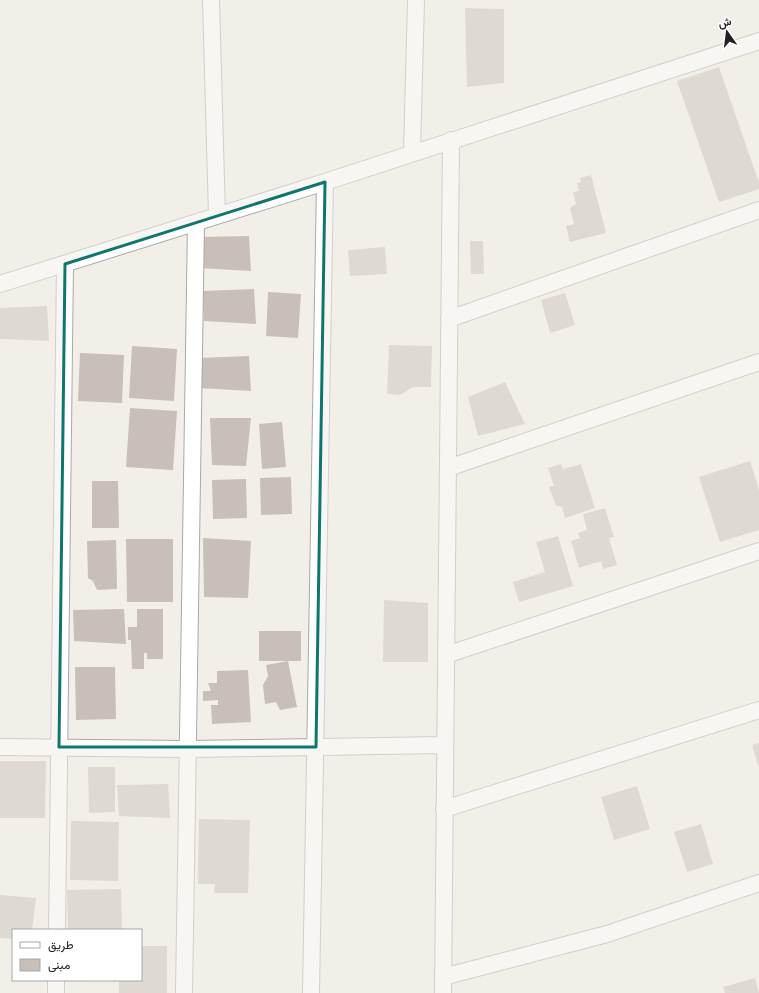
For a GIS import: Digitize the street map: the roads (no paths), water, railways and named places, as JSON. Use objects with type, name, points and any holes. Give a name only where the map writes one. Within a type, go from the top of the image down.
[{"type":"street","points":[[211,0],[217,216]]},
{"type":"street","points":[[412,153],[416,0]]},
{"type":"street","points":[[0,284],[325,182],[759,41]]},
{"type":"street","points":[[443,993],[444,745],[451,140]]},
{"type":"street","points":[[311,993],[325,182]]},
{"type":"street","points":[[449,319],[759,210]]},
{"type":"street","points":[[184,993],[196,223]]},
{"type":"street","points":[[57,929],[66,264]]},
{"type":"street","points":[[448,468],[759,362]]},
{"type":"street","points":[[446,655],[759,551]]},
{"type":"street","points":[[444,809],[759,710]]},
{"type":"street","points":[[0,747],[187,749],[444,745]]},
{"type":"street","points":[[443,977],[607,934],[759,883]]},
{"type":"street","points":[[56,981],[56,993]]}]
